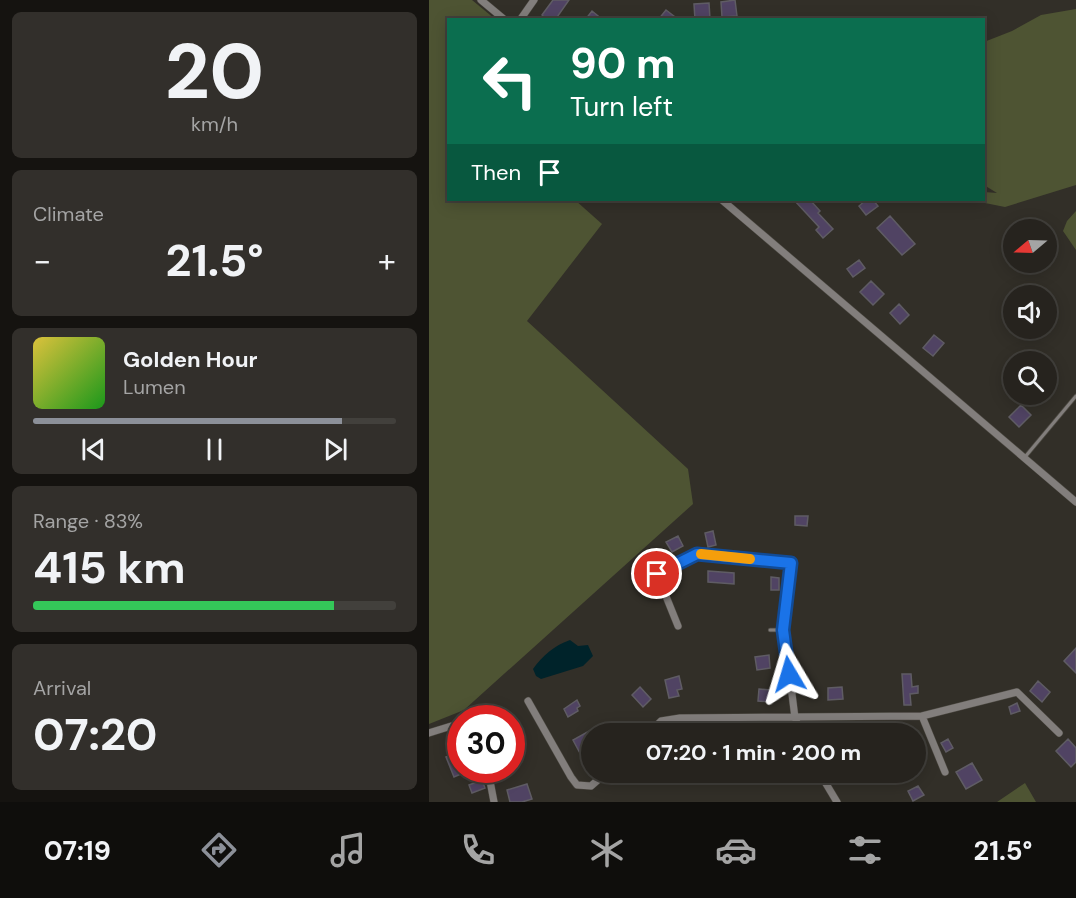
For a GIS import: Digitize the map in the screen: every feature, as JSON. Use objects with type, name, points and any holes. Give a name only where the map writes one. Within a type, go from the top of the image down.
[{"type":"street","points":[[481,0],[503,18]]},
{"type":"street","points":[[522,18],[534,0]]},
{"type":"street","points":[[723,201],[1076,502]]},
{"type":"street","points":[[678,626],[657,574],[697,554],[791,563],[783,630],[798,723]]},
{"type":"street","points":[[659,723],[681,718],[923,716],[1017,692],[1059,733]]},
{"type":"street","points":[[528,700],[577,785],[591,786],[594,783]]},
{"type":"street","points":[[923,716],[945,772]]},
{"type":"street","points":[[713,718],[713,723]]},
{"type":"street","points":[[429,733],[447,727]]},
{"type":"street","points":[[490,783],[494,802]]},
{"type":"street","points":[[826,783],[837,802]]},
{"type":"lane","points":[[1024,458],[1076,396]]},
{"type":"lane","points":[[770,630],[783,630]]},
{"type":"green space","points":[[429,0],[472,0],[494,18],[447,18],[447,201],[576,201],[602,224],[527,321],[688,469],[693,504],[470,705],[447,705],[447,717],[429,724]]},
{"type":"green space","points":[[1076,9],[1076,185],[1005,207],[980,202],[985,201],[985,192],[997,193],[985,186],[985,42],[1012,31],[1041,15]]},
{"type":"green space","points":[[1076,211],[1076,250],[1063,231],[1067,221]]},
{"type":"green space","points":[[1025,783],[1036,802],[997,802]]},
{"type":"water","points":[[570,640],[578,646],[588,645],[593,656],[583,666],[541,679],[536,676],[533,669],[540,660],[554,648]]},
{"type":"building","points":[[553,0],[569,0],[556,18],[545,18],[542,15]]},
{"type":"building","points":[[735,0],[737,16],[722,17],[721,2]]},
{"type":"building","points":[[709,3],[710,18],[695,18],[694,4]]},
{"type":"building","points":[[666,10],[676,18],[660,18]]},
{"type":"building","points":[[592,11],[601,18],[587,18]]},
{"type":"building","points":[[795,201],[811,201],[820,211],[818,213],[833,229],[823,238],[816,230],[819,227]]},
{"type":"building","points":[[865,201],[874,201],[878,206],[866,215],[859,206]]},
{"type":"building","points":[[890,216],[915,244],[902,255],[877,228]]},
{"type":"building","points":[[859,260],[865,268],[853,277],[847,269]]},
{"type":"building","points":[[871,281],[884,294],[873,305],[860,292]]},
{"type":"building","points":[[899,304],[909,315],[900,324],[890,313]]},
{"type":"building","points":[[934,335],[944,343],[933,356],[923,348]]},
{"type":"building","points":[[1021,405],[1031,415],[1019,427],[1009,417]]},
{"type":"building","points":[[795,516],[808,516],[807,526],[795,525]]},
{"type":"building","points":[[713,531],[716,545],[708,547],[705,533]]},
{"type":"building","points":[[678,536],[683,546],[672,552],[666,542]]},
{"type":"building","points":[[708,571],[734,573],[734,584],[708,582]]},
{"type":"building","points":[[771,577],[779,578],[779,590],[771,590]]},
{"type":"building","points":[[1076,648],[1076,673],[1064,661]]},
{"type":"building","points":[[769,655],[770,668],[757,670],[755,657]]},
{"type":"building","points":[[902,674],[911,674],[912,687],[918,686],[918,693],[910,694],[911,705],[904,705]]},
{"type":"building","points":[[679,676],[682,689],[677,690],[679,696],[669,698],[665,680]]},
{"type":"building","points":[[1038,681],[1050,692],[1042,702],[1030,691]]},
{"type":"building","points":[[640,687],[651,699],[643,707],[632,695]]},
{"type":"building","points":[[842,687],[843,699],[828,700],[828,688]]},
{"type":"building","points":[[759,689],[771,690],[770,702],[758,701]]},
{"type":"building","points":[[577,700],[580,706],[577,708],[578,711],[568,717],[564,709]]},
{"type":"building","points":[[1017,703],[1020,711],[1011,714],[1009,707]]},
{"type":"building","points":[[581,736],[581,755],[573,740]]},
{"type":"building","points":[[948,739],[953,748],[946,752],[941,743]]},
{"type":"building","points":[[1068,739],[1076,748],[1076,762],[1071,767],[1056,751]]},
{"type":"building","points":[[972,763],[982,780],[966,789],[956,772]]},
{"type":"building","points":[[483,783],[485,788],[472,793],[469,785]]},
{"type":"building","points":[[527,784],[532,799],[510,802],[507,790]]},
{"type":"building","points":[[918,786],[924,795],[913,801],[908,791]]},
{"type":"slow traffic","points":[[701,554],[750,559]]},
{"type":"route","points":[[657,574],[697,554],[791,563],[783,630],[789,674]]}]
